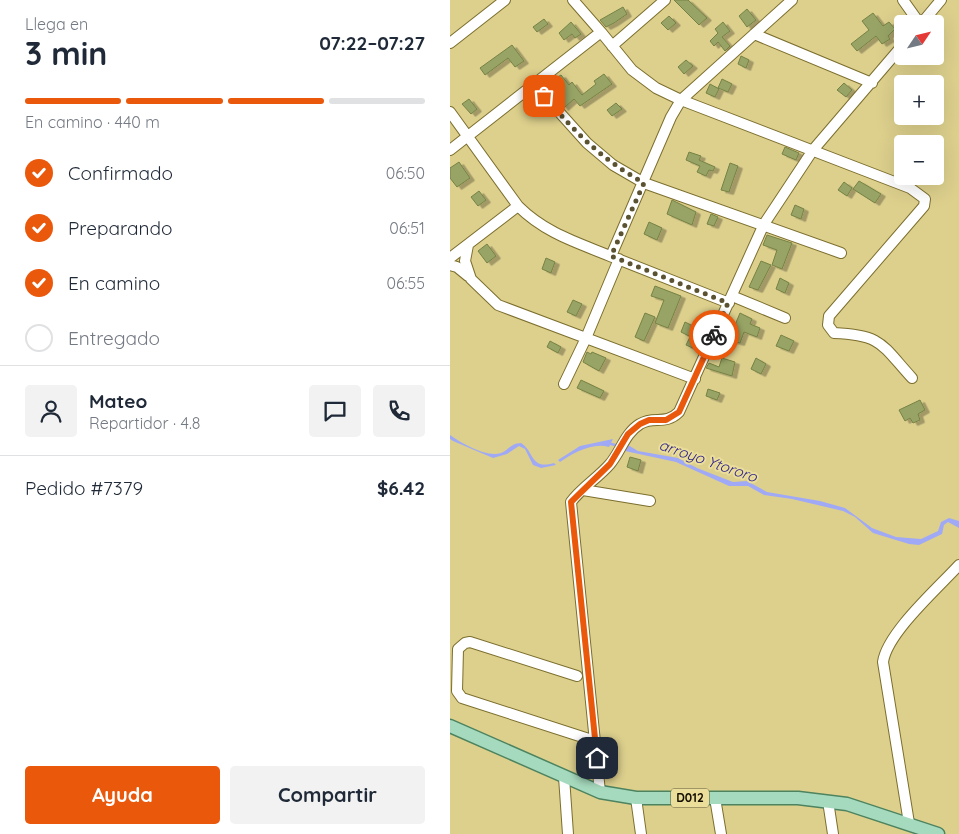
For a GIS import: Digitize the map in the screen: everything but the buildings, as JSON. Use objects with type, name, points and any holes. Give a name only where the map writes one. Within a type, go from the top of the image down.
[{"type":"main road","name":"D012","points":[[450,726],[600,792],[636,798],[798,798],[847,804],[938,834]]},
{"type":"street","points":[[450,43],[505,0]]},
{"type":"street","points":[[574,0],[632,70],[643,79],[681,100],[910,188],[925,199],[924,206],[829,316],[828,325],[834,333],[860,334],[880,342],[912,378]]},
{"type":"street","points":[[612,46],[665,0]]},
{"type":"street","points":[[564,384],[586,338],[644,183],[671,117],[681,100],[792,0]]},
{"type":"street","points":[[903,0],[914,15]]},
{"type":"street","points":[[928,15],[941,0]]},
{"type":"street","points":[[450,150],[601,32]]},
{"type":"street","points":[[754,34],[872,82]]},
{"type":"street","points":[[600,792],[571,502],[610,464],[627,437],[640,424],[649,420],[666,420],[674,417],[679,412],[764,224],[813,150],[894,56]]},
{"type":"street","points":[[534,84],[587,143],[613,165],[644,183],[764,224],[841,253]]},
{"type":"street","points":[[450,112],[518,206],[548,230],[579,245],[785,318]]},
{"type":"street","points":[[450,258],[518,206]]},
{"type":"street","points":[[468,245],[465,261],[471,279]]},
{"type":"street","points":[[450,265],[457,267],[498,305],[695,379]]},
{"type":"street","points":[[584,490],[650,500]]},
{"type":"street","points":[[909,823],[882,662],[884,652],[900,628],[959,565]]},
{"type":"street","points":[[576,676],[470,642],[465,643],[458,649],[457,691],[462,698],[595,741]]},
{"type":"street","points":[[564,777],[568,834]]},
{"type":"street","points":[[636,798],[641,834]]},
{"type":"street","points":[[715,798],[721,834]]},
{"type":"street","points":[[828,802],[832,834]]},
{"type":"water","points":[[450,435],[467,446],[482,452],[495,454],[504,452],[515,444],[521,443],[537,462],[546,465],[554,463],[556,465],[541,468],[533,465],[525,449],[519,446],[507,454],[493,458],[453,441],[450,439]]},
{"type":"water","points":[[613,439],[609,447],[590,447],[560,462],[558,460],[580,446]]},
{"type":"water","points":[[628,445],[638,451],[678,458],[697,468],[733,482],[747,481],[767,492],[820,501],[845,508],[872,528],[896,537],[921,539],[938,531],[941,522],[949,518],[959,521],[959,528],[948,522],[944,525],[942,534],[919,545],[909,544],[873,533],[855,517],[843,511],[792,499],[764,495],[748,486],[729,486],[676,462],[625,451]]},
{"type":"waterway","name":"arroyo Ytororo","points":[[607,443],[619,446]]},
{"type":"way so far","points":[[544,96],[587,143],[613,165],[644,183],[611,256],[728,303],[714,335]]},
{"type":"route","points":[[597,758],[571,502],[610,464],[628,434],[640,424],[649,420],[666,420],[674,417],[679,412],[714,335]]}]
